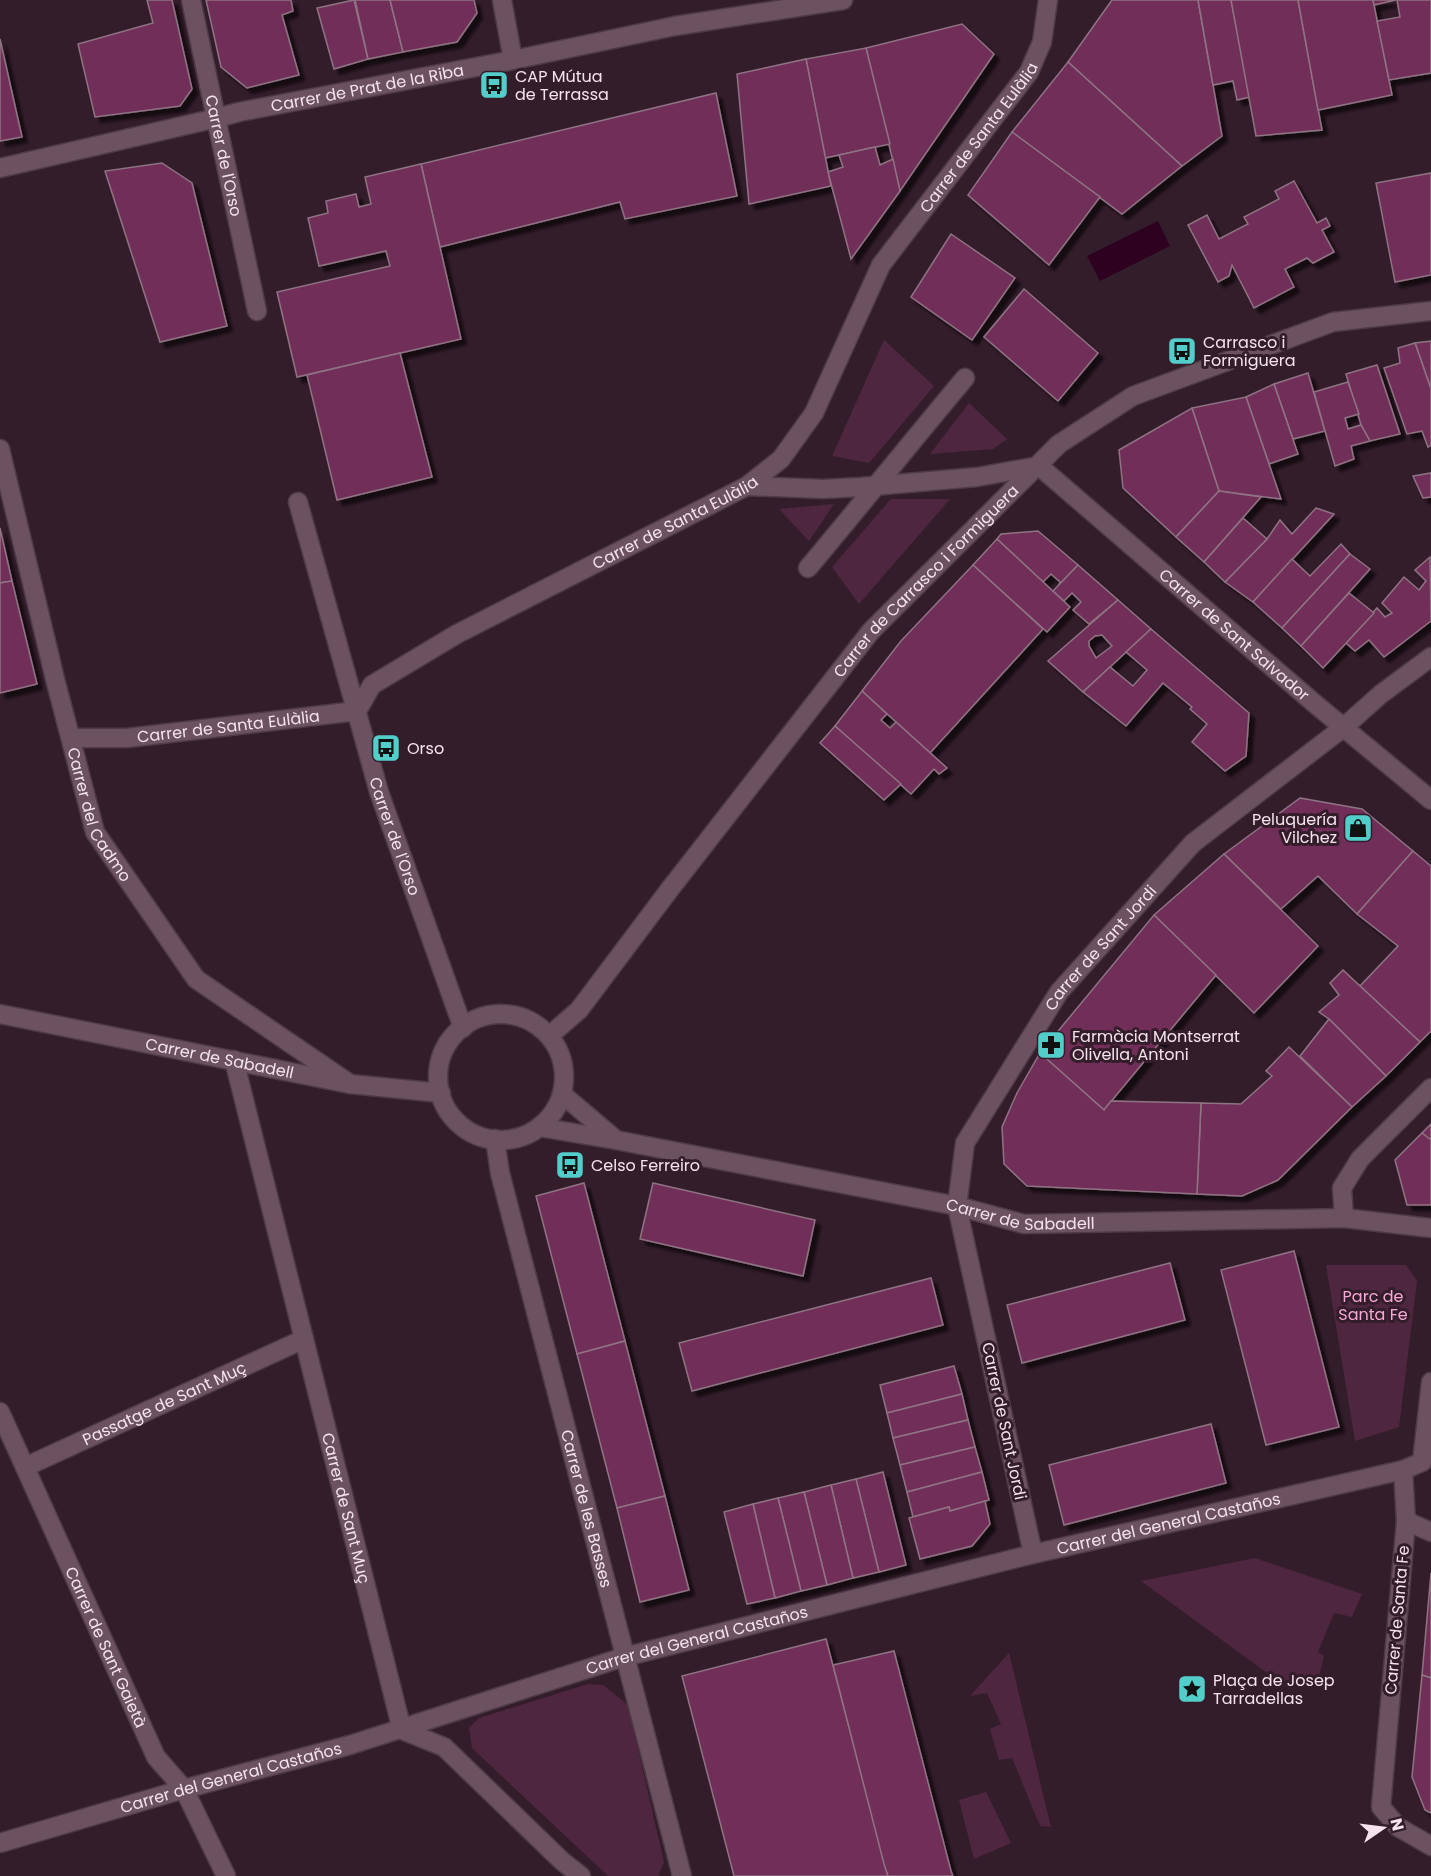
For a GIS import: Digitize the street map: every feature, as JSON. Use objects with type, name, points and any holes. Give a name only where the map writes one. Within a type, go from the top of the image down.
[{"type":"street","name":"Carrer de l'Orso","points":[[191,0],[257,311]]},
{"type":"street","points":[[502,0],[513,60]]},
{"type":"street","name":"Carrer de Prat de la Riba","points":[[0,168],[262,107],[513,60],[675,26],[843,0]]},
{"type":"street","name":"Carrer de Santa Eulàlia","points":[[71,738],[127,738],[357,711],[372,685],[457,634],[747,486],[781,459],[814,413],[881,266],[1029,72],[1042,42],[1048,0]]},
{"type":"street","name":"Carrer de Carrasco i Formiguera","points":[[549,1036],[579,1010],[871,631],[1059,444],[1133,396],[1333,322],[1431,311]]},
{"type":"street","points":[[808,568],[965,378]]},
{"type":"street","name":"Carrer del Cadmo","points":[[0,449],[55,679],[95,832],[196,979],[350,1084]]},
{"type":"street","points":[[747,486],[823,489],[878,486],[977,477],[1039,466]]},
{"type":"street","name":"Carrer de Sant Salvador","points":[[1039,466],[1431,800]]},
{"type":"street","name":"Carrer de l'Orso","points":[[298,502],[379,792],[463,1028]]},
{"type":"street","name":"Carrer de Sant Jordi","points":[[1033,1554],[957,1206],[965,1143],[1059,992],[1193,843],[1344,727],[1380,694],[1431,657]]},
{"type":"street","name":"Carrer de Sabadell","points":[[0,1014],[350,1084],[441,1093]]},
{"type":"street","points":[[491,1014],[513,1015],[533,1022],[549,1036],[560,1054],[564,1074],[562,1094],[553,1113],[539,1127],[521,1137],[501,1140],[480,1137],[463,1127],[449,1112],[441,1093],[439,1073],[443,1052],[455,1034],[472,1021],[491,1014]]},
{"type":"street","name":"Carrer de Sant Muç","points":[[234,1060],[402,1730]]},
{"type":"street","points":[[1344,1218],[1342,1188],[1360,1159],[1431,1089]]},
{"type":"street","name":"Carrer de Sabadell","points":[[562,1094],[616,1140]]},
{"type":"street","name":"Carrer de Sabadell","points":[[539,1127],[957,1206],[1024,1224],[1344,1218],[1431,1228]]},
{"type":"street","name":"Carrer de les Basses","points":[[495,1139],[500,1173],[682,1876]]},
{"type":"street","name":"Passatge de Sant Muç","points":[[26,1467],[303,1339]]},
{"type":"street","points":[[1404,1470],[1422,1462],[1431,1382]]},
{"type":"street","name":"Carrer de Sant Gaietà","points":[[0,1412],[156,1757],[184,1789],[226,1876]]},
{"type":"street","name":"Carrer del General Castaños","points":[[0,1843],[184,1789],[402,1730],[624,1657],[1033,1554],[1404,1470]]},
{"type":"street","name":"Carrer de Santa Fe","points":[[1404,1470],[1406,1521],[1381,1807],[1398,1827],[1431,1846]]},
{"type":"street","points":[[1406,1521],[1431,1532]]},
{"type":"street","points":[[402,1730],[444,1747],[580,1876]]},
{"type":"green space","points":[[884,340],[934,386],[869,463],[832,456]]},
{"type":"green space","points":[[969,403],[1007,439],[993,449],[930,454]]},
{"type":"green space","points":[[891,499],[950,499],[859,604],[832,567]]},
{"type":"green space","points":[[834,504],[809,541],[779,509]]},
{"type":"green space","name":"Parc de Santa Fe","points":[[1326,1265],[1406,1265],[1417,1281],[1399,1427],[1355,1441]]},
{"type":"green space","points":[[1255,1558],[1362,1594],[1352,1617],[1334,1613],[1318,1652],[1324,1656],[1319,1676],[1296,1677],[1285,1686],[1141,1581]]},
{"type":"green space","points":[[1009,1653],[1051,1827],[1040,1826],[1012,1758],[999,1760],[990,1729],[1001,1724],[987,1693],[970,1696]]},
{"type":"green space","points":[[588,1684],[603,1685],[628,1705],[664,1862],[658,1876],[608,1876],[472,1748],[469,1728],[479,1718]]},
{"type":"green space","points":[[986,1792],[1011,1843],[974,1859],[959,1800]]},
{"type":"shaded area","points":[[1158,221],[1170,246],[1100,281],[1087,256]]},
{"type":"building","points":[[147,0],[172,0],[192,89],[180,106],[95,117],[78,44],[153,23]]},
{"type":"building","points":[[206,0],[291,0],[293,11],[282,15],[299,75],[247,88],[221,67]]},
{"type":"building","points":[[354,0],[368,59],[334,69],[317,8]]},
{"type":"building","points":[[355,0],[390,0],[403,52],[368,59]]},
{"type":"building","points":[[390,0],[474,0],[477,13],[457,42],[403,52]]},
{"type":"building","points":[[1112,0],[1198,0],[1222,136],[1182,166],[1068,62]]},
{"type":"building","points":[[1198,0],[1231,0],[1250,97],[1237,100],[1233,81],[1213,85]]},
{"type":"building","points":[[1231,0],[1298,0],[1322,130],[1256,136]]},
{"type":"building","points":[[1298,0],[1373,0],[1392,95],[1318,110]]},
{"type":"building","points":[[1373,0],[1396,0],[1374,5]]},
{"type":"building","points":[[1397,0],[1431,0],[1431,73],[1389,80],[1377,21],[1400,17]]},
{"type":"building","points":[[962,24],[994,54],[900,191],[866,48]]},
{"type":"building","points":[[0,39],[22,137],[0,141]]},
{"type":"building","points":[[866,48],[890,144],[825,158],[806,59]]},
{"type":"building","points":[[806,59],[831,186],[749,204],[737,74]]},
{"type":"building","points":[[1068,62],[1182,166],[1122,214],[1012,132]]},
{"type":"building","points":[[716,93],[737,196],[625,219],[620,202],[440,247],[421,164]]},
{"type":"building","points":[[1012,132],[1100,197],[1049,265],[968,195]]},
{"type":"building","points":[[875,147],[880,165],[893,159],[900,191],[851,259],[828,172],[843,167],[839,155]]},
{"type":"building","points":[[162,163],[192,183],[227,326],[160,342],[105,171]]},
{"type":"building","points":[[421,164],[461,339],[297,377],[277,292],[390,266],[386,251],[319,266],[308,218],[328,213],[326,201],[356,194],[359,207],[371,204],[365,177]]},
{"type":"building","points":[[1431,173],[1431,275],[1395,282],[1376,183]]},
{"type":"building","points":[[1294,181],[1317,223],[1326,218],[1330,226],[1322,230],[1334,252],[1313,263],[1307,258],[1285,269],[1294,287],[1254,308],[1232,265],[1229,276],[1218,282],[1188,225],[1207,215],[1219,239],[1248,224],[1244,217],[1279,199],[1275,191]]},
{"type":"building","points":[[951,234],[1015,278],[972,340],[911,297]]},
{"type":"building","points":[[1024,289],[1098,353],[1058,401],[984,337]]},
{"type":"building","points":[[1431,341],[1431,389],[1415,343]]},
{"type":"building","points":[[1415,343],[1431,389],[1431,445],[1428,447],[1422,431],[1407,434],[1384,368],[1400,363],[1398,348]]},
{"type":"building","points":[[400,353],[432,477],[337,500],[307,375]]},
{"type":"building","points":[[1377,365],[1400,434],[1370,441],[1361,425],[1346,374]]},
{"type":"building","points":[[1308,373],[1325,431],[1293,439],[1274,384]]},
{"type":"building","points":[[1348,382],[1359,414],[1345,418],[1348,429],[1361,425],[1370,441],[1351,446],[1354,459],[1335,466],[1314,392]]},
{"type":"building","points":[[1274,384],[1298,454],[1269,464],[1246,397]]},
{"type":"building","points":[[1246,397],[1281,499],[1219,491],[1192,408]]},
{"type":"building","points":[[1192,408],[1219,491],[1176,537],[1123,488],[1119,450]]},
{"type":"building","points":[[1431,473],[1431,497],[1423,498],[1413,476]]},
{"type":"building","points":[[1219,491],[1261,497],[1204,562],[1176,537]]},
{"type":"building","points":[[1316,508],[1334,514],[1253,602],[1225,582],[1267,539],[1280,520],[1292,534]]},
{"type":"building","points":[[1243,518],[1267,539],[1225,582],[1204,562]]},
{"type":"building","points":[[0,528],[12,581],[0,583]]},
{"type":"building","points":[[1038,531],[1078,565],[1059,585],[1060,582],[1051,574],[1043,582],[997,539],[1001,534]]},
{"type":"building","points":[[997,539],[1070,607],[1047,632],[973,565]]},
{"type":"building","points":[[1341,544],[1350,554],[1282,628],[1253,602],[1292,559],[1310,576]]},
{"type":"building","points":[[1350,554],[1370,569],[1301,646],[1282,628]]},
{"type":"building","points":[[1430,557],[1431,621],[1384,657],[1369,640],[1355,651],[1346,643],[1377,608],[1385,617],[1392,613],[1382,603],[1404,577],[1419,590],[1426,581],[1415,570]]},
{"type":"building","points":[[973,565],[1043,629],[930,753],[862,691],[901,641]]},
{"type":"building","points":[[1078,565],[1118,600],[1089,624],[1073,610],[1081,602],[1072,593],[1064,601],[1053,591]]},
{"type":"building","points":[[12,581],[37,684],[0,693],[0,583]]},
{"type":"building","points":[[1349,593],[1374,613],[1323,668],[1301,646]]},
{"type":"building","points":[[1118,600],[1151,629],[1083,692],[1048,661]],"holes":[[[1102,635],[1112,646],[1096,658],[1089,646],[1089,641],[1095,636]]]},
{"type":"building","points":[[1151,629],[1249,713],[1246,756],[1225,771],[1192,742],[1207,724],[1190,709],[1192,707],[1163,683],[1126,726],[1083,692],[1110,667],[1133,686],[1147,670],[1126,652]]},
{"type":"building","points":[[862,691],[887,714],[881,720],[890,728],[896,722],[947,768],[939,774],[934,769],[911,794],[835,726]]},
{"type":"building","points":[[835,726],[901,784],[884,800],[820,743]]},
{"type":"building","points":[[1300,798],[1362,809],[1413,851],[1357,914],[1318,876],[1281,909],[1224,854]]},
{"type":"building","points":[[1413,851],[1431,866],[1431,1031],[1420,1042],[1360,986],[1398,946],[1357,914]]},
{"type":"building","points":[[1224,854],[1318,946],[1254,1013],[1154,915]]},
{"type":"building","points":[[1154,915],[1216,975],[1104,1110],[1040,1053]]},
{"type":"building","points":[[1343,970],[1420,1042],[1386,1076],[1329,1019],[1319,1012],[1339,995],[1330,983]]},
{"type":"building","points":[[1329,1019],[1386,1076],[1352,1107],[1300,1056]]},
{"type":"building","points":[[1289,1047],[1352,1107],[1278,1180],[1242,1196],[1197,1194],[1201,1103],[1241,1104],[1272,1076],[1266,1071]]},
{"type":"building","points":[[1040,1053],[1104,1110],[1111,1101],[1201,1103],[1197,1194],[1027,1186],[1004,1164],[1002,1127],[1017,1093]]},
{"type":"building","points":[[1431,1124],[1431,1140],[1422,1133]]},
{"type":"building","points":[[1422,1133],[1431,1140],[1431,1205],[1407,1205],[1395,1160]]},
{"type":"building","points":[[584,1183],[625,1341],[577,1354],[536,1196]]},
{"type":"building","points":[[653,1183],[815,1220],[803,1276],[640,1239]]},
{"type":"building","points":[[1294,1251],[1339,1427],[1266,1445],[1221,1270]]},
{"type":"building","points":[[1170,1263],[1185,1320],[1022,1363],[1007,1305]]},
{"type":"building","points":[[931,1278],[943,1325],[692,1391],[679,1343]]},
{"type":"building","points":[[625,1341],[665,1496],[617,1508],[577,1354]]},
{"type":"building","points":[[954,1366],[962,1394],[887,1413],[880,1385]]},
{"type":"building","points":[[962,1394],[968,1420],[893,1438],[887,1413]]},
{"type":"building","points":[[968,1420],[975,1447],[900,1465],[893,1438]]},
{"type":"building","points":[[1211,1424],[1226,1483],[1064,1525],[1049,1465]]},
{"type":"building","points":[[975,1447],[982,1472],[907,1492],[900,1465]]},
{"type":"building","points":[[883,1472],[906,1565],[879,1572],[856,1479]]},
{"type":"building","points":[[982,1472],[989,1500],[950,1511],[949,1507],[913,1517],[907,1492]]},
{"type":"building","points":[[856,1479],[879,1572],[853,1578],[831,1485]]},
{"type":"building","points":[[831,1485],[853,1578],[827,1585],[804,1492]]},
{"type":"building","points":[[804,1492],[827,1585],[801,1591],[778,1498]]},
{"type":"building","points":[[665,1496],[689,1590],[640,1602],[617,1508]]},
{"type":"building","points":[[778,1498],[801,1591],[775,1598],[753,1504]]},
{"type":"building","points":[[985,1501],[990,1524],[972,1546],[920,1559],[909,1518],[949,1507],[950,1511]]},
{"type":"building","points":[[753,1504],[775,1598],[747,1604],[724,1512]]},
{"type":"building","points":[[1431,1573],[1431,1678],[1422,1675]]},
{"type":"building","points":[[826,1639],[888,1876],[734,1876],[682,1676]]},
{"type":"building","points":[[894,1651],[953,1876],[888,1876],[884,1864],[833,1665]]},
{"type":"building","points":[[1422,1675],[1431,1678],[1431,1813],[1425,1810],[1412,1777]]},
{"type":"place","name":"CAP Mútua de Terrassa","points":[[494,85]]},
{"type":"place","name":"Carrasco i Formiguera","points":[[1182,351]]},
{"type":"place","name":"Orso","points":[[386,748]]},
{"type":"place","name":"Peluquería Vilchez","points":[[1358,828]]},
{"type":"place","name":"Farmàcia Montserrat Olivella, Antoni","points":[[1051,1045]]},
{"type":"place","name":"Celso Ferreiro","points":[[570,1165]]},
{"type":"place","name":"Plaça de Josep Tarradellas","points":[[1192,1689]]}]
